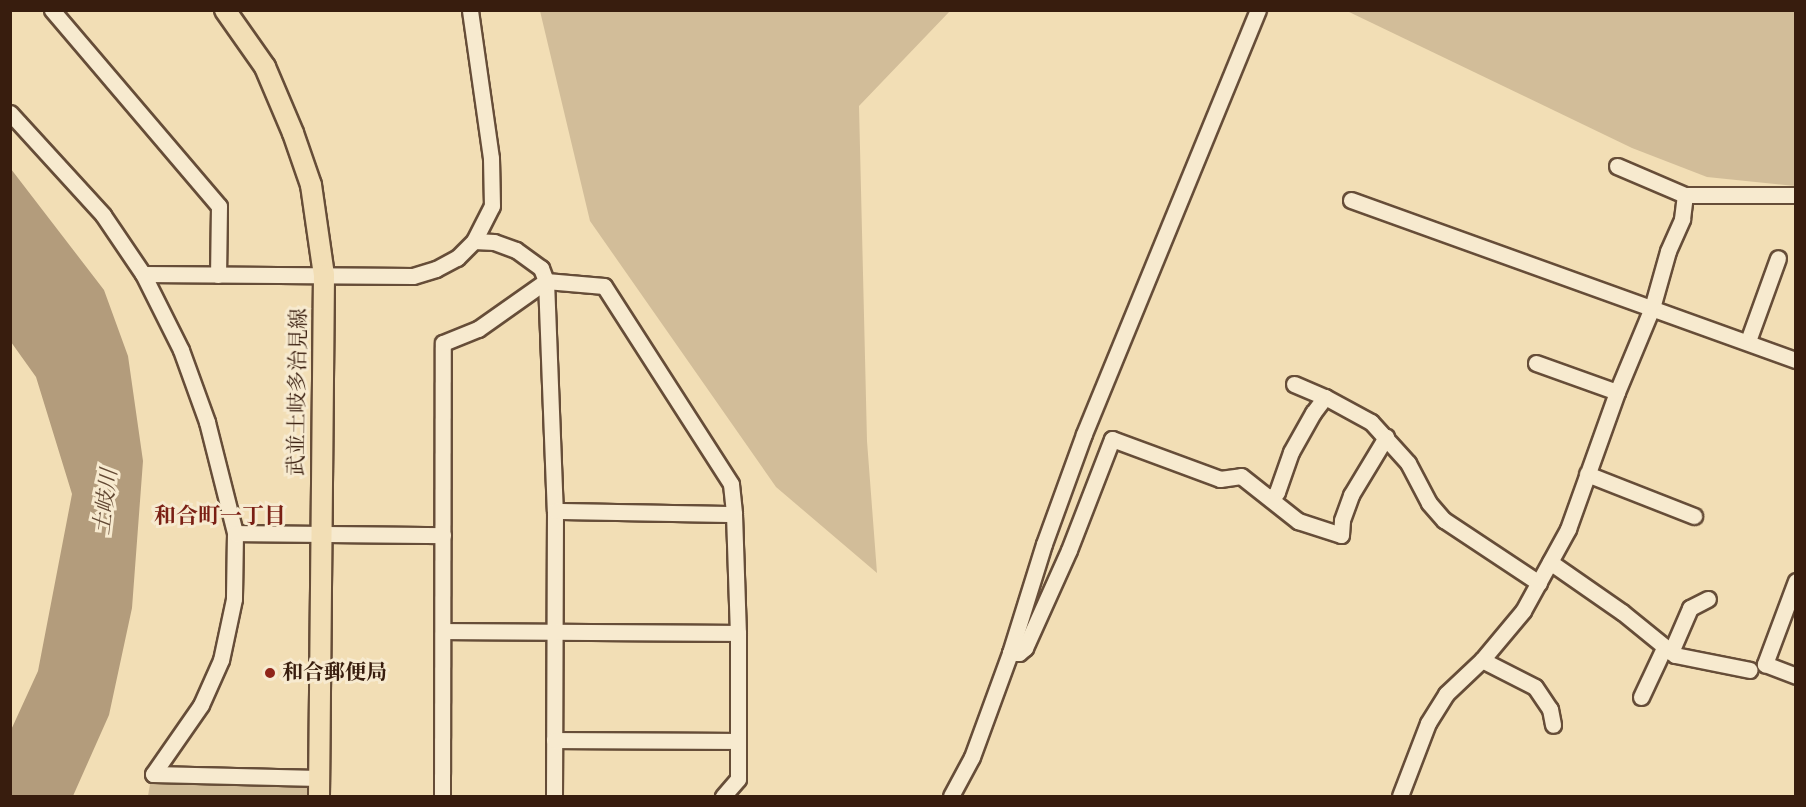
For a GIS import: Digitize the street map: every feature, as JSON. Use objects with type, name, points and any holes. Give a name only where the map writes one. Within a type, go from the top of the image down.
[{"type":"main road","name":"武並土岐多治見線","points":[[225,10],[265,67],[292,133],[311,185],[324,275],[319,787]]},
{"type":"street","points":[[52,10],[219,206],[218,275]]},
{"type":"street","points":[[143,274],[413,276],[436,269],[457,258],[474,241],[492,206],[493,183],[470,10]]},
{"type":"street","points":[[951,796],[972,757],[1010,653],[1044,544],[1084,434],[1258,10]]},
{"type":"street","points":[[10,113],[103,216],[143,274],[181,350],[207,422],[235,533],[234,599],[221,660],[201,705],[153,774],[319,787]]},
{"type":"street","points":[[1617,166],[1685,195],[1796,195]]},
{"type":"street","points":[[1400,796],[1428,723],[1446,694],[1482,660],[1523,611],[1568,529],[1617,392],[1652,308],[1668,252],[1682,219],[1685,195]]},
{"type":"street","points":[[1351,200],[1796,360]]},
{"type":"street","points":[[474,241],[494,242],[516,250],[541,268],[546,281],[555,511],[554,796]]},
{"type":"street","points":[[1748,341],[1778,258]]},
{"type":"street","points":[[442,796],[443,343],[478,329],[546,281],[604,286],[731,484],[738,633],[738,779],[723,796]]},
{"type":"street","points":[[1536,363],[1617,392]]},
{"type":"street","points":[[1294,384],[1360,414],[1386,437],[1407,463],[1429,503],[1444,520],[1539,583]]},
{"type":"street","points":[[1271,499],[1277,492],[1291,452],[1313,413],[1326,397]]},
{"type":"street","points":[[1010,653],[1019,653],[1025,648],[1069,550],[1112,439],[1220,479],[1241,476],[1306,525],[1341,535],[1342,520],[1351,495],[1386,437]]},
{"type":"street","points":[[1587,474],[1694,516]]},
{"type":"street","points":[[555,511],[734,514]]},
{"type":"street","points":[[235,533],[320,532],[443,535]]},
{"type":"street","points":[[1550,562],[1622,612],[1668,650],[1750,670]]},
{"type":"street","points":[[1796,581],[1765,664],[1796,676]]},
{"type":"street","points":[[1641,697],[1690,608],[1708,598]]},
{"type":"street","points":[[443,631],[738,633]]},
{"type":"street","points":[[1482,660],[1535,687],[1550,709],[1553,725]]},
{"type":"street","points":[[554,740],[737,741]]},
{"type":"shaded area","points":[[540,11],[950,11],[859,106],[867,441],[877,573],[776,487],[590,221]]},
{"type":"shaded area","points":[[1347,11],[1795,11],[1795,186],[1707,177],[1632,148]]},
{"type":"shaded area","points":[[150,784],[309,785],[309,796],[148,796]]},
{"type":"water","name":"土岐川","points":[[11,169],[104,290],[128,356],[143,461],[132,608],[109,715],[73,796],[11,796],[11,730],[38,671],[72,494],[36,377],[11,342]]},
{"type":"place","name":"和合郵便局","points":[[270,673]]},
{"type":"district","name":"和合町一丁目","points":[[220,517]]}]
